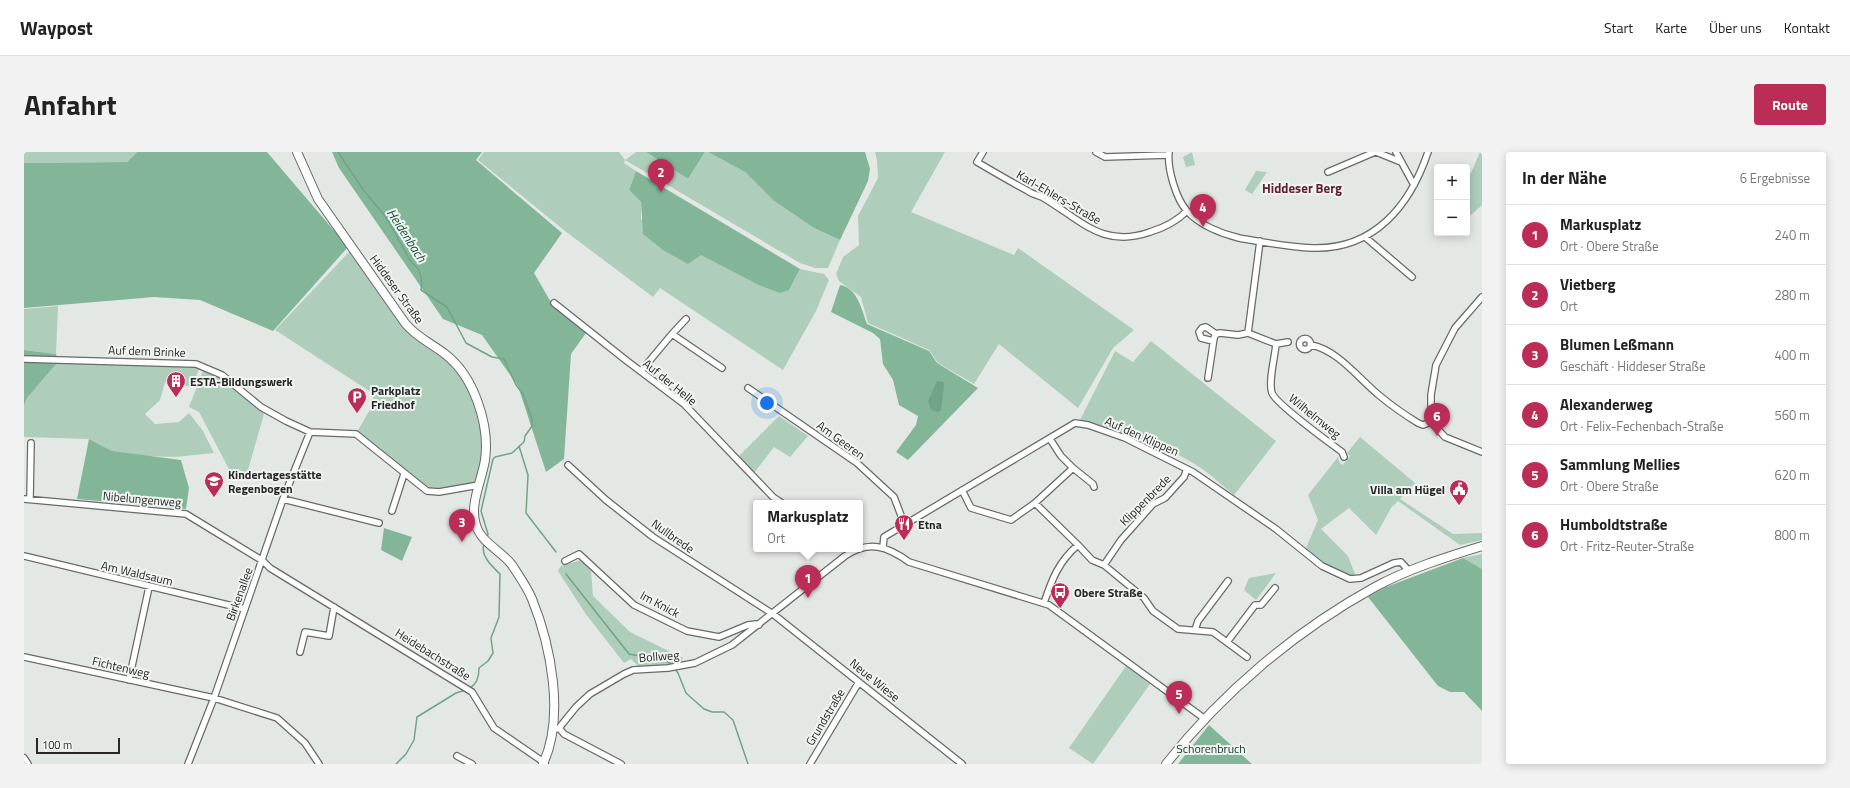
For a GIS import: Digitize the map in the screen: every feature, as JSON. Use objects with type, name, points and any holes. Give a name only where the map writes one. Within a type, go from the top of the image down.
[{"type":"main road","name":"Hiddeser Straße","points":[[296,152],[318,199],[404,323],[413,333],[450,358],[467,380],[480,410],[486,436],[484,461],[474,519],[478,531],[489,544],[508,561],[526,586],[543,632],[553,690],[556,729],[545,763]]},
{"type":"main road","points":[[1166,764],[1205,719],[1260,667],[1305,632],[1357,597],[1409,572],[1482,546]]},
{"type":"street","name":"Karl-Ehlers-Straße","points":[[983,152],[977,162],[1030,193],[1041,196],[1094,232],[1120,238],[1139,236],[1160,229],[1187,211]]},
{"type":"street","points":[[1096,152],[1105,157],[1169,153],[1172,182],[1187,211],[1207,226],[1229,236],[1312,248],[1339,246],[1365,237],[1384,225],[1405,202],[1428,152]]},
{"type":"street","points":[[1328,172],[1376,152],[1401,162]]},
{"type":"street","points":[[1396,152],[1414,185]]},
{"type":"street","points":[[1365,237],[1412,276]]},
{"type":"street","points":[[1248,333],[1260,241]]},
{"type":"street","points":[[1482,297],[1455,328],[1436,365],[1431,395],[1431,422],[1442,435],[1482,452]]},
{"type":"street","name":"Auf der Helle","points":[[554,302],[684,404],[778,500]]},
{"type":"street","points":[[641,371],[686,319]]},
{"type":"street","points":[[1213,341],[1201,338],[1199,332],[1202,328],[1206,327],[1216,334]]},
{"type":"street","points":[[1208,378],[1213,341],[1216,334],[1220,332],[1238,335],[1248,333],[1276,344],[1288,342]]},
{"type":"street","points":[[672,334],[722,368]]},
{"type":"street","name":"Wilhelmweg","points":[[1276,344],[1271,386],[1272,394],[1285,408],[1342,452],[1344,457]]},
{"type":"street","points":[[1311,345],[1326,351],[1339,360],[1384,400],[1418,423],[1423,425],[1431,422]]},
{"type":"street","name":"Auf dem Brinke","points":[[24,359],[196,364],[222,375],[258,404],[286,421],[310,432],[356,434],[427,491],[439,492],[479,485]]},
{"type":"street","name":"Am Geeren","points":[[748,388],[857,463],[894,497],[905,526]]},
{"type":"street","name":"Auf den Klippen","points":[[883,547],[884,537],[905,526],[962,490],[1050,439],[1070,424],[1075,423],[1084,424],[1125,438],[1187,469],[1276,529],[1322,566],[1350,579],[1361,578],[1397,562],[1404,563],[1409,572]]},
{"type":"street","name":"Birkenallee","points":[[188,764],[214,698],[284,499],[310,432]]},
{"type":"street","points":[[1050,439],[1061,456],[1093,484],[1094,487]]},
{"type":"street","name":"Nibelungenweg","points":[[31,443],[27,499],[186,514],[263,562]]},
{"type":"street","name":"Nullbrede","points":[[568,465],[606,500],[653,537],[773,614]]},
{"type":"street","points":[[962,490],[971,508],[1011,520],[1035,502],[1074,468]]},
{"type":"street","name":"Klippenbrede","points":[[1104,565],[1121,540],[1153,504],[1165,498],[1184,477],[1187,469]]},
{"type":"street","points":[[392,511],[404,474]]},
{"type":"street","points":[[284,499],[379,523]]},
{"type":"street","points":[[1035,502],[1092,560],[1104,565],[1144,598],[1153,612],[1178,629],[1213,632],[1247,657]]},
{"type":"street","points":[[1044,603],[1052,577],[1059,565],[1066,555],[1078,545]]},
{"type":"street","points":[[863,548],[870,546],[883,547],[896,553],[909,562],[1044,603],[1054,608],[1205,719]]},
{"type":"street","points":[[773,614],[847,552]]},
{"type":"street","name":"Im Knick","points":[[565,561],[579,554],[634,605],[687,631],[718,637],[748,625],[759,625]]},
{"type":"street","name":"Am Waldsaum","points":[[24,556],[245,609]]},
{"type":"street","name":"Heidebachstraße","points":[[263,562],[270,568],[465,687],[472,692],[494,728],[545,763]]},
{"type":"street","points":[[1195,630],[1198,621],[1228,581]]},
{"type":"street","points":[[129,680],[149,587]]},
{"type":"street","points":[[1227,642],[1255,605],[1261,605],[1275,588]]},
{"type":"street","points":[[300,652],[305,632],[329,636],[334,607]]},
{"type":"street","name":"Bollweg","points":[[556,729],[590,694],[624,674],[633,670],[668,668],[698,662],[732,645],[773,614]]},
{"type":"street","name":"Neue Wiese","points":[[773,614],[962,764]]},
{"type":"street","name":"Fichtenweg","points":[[24,657],[214,698],[277,718],[305,743],[319,764]]},
{"type":"street","name":"Grundstraße","points":[[810,764],[859,682]]},
{"type":"street","points":[[556,729],[621,764]]},
{"type":"street","points":[[457,756],[472,764]]},
{"type":"street","points":[[24,758],[28,764]]},
{"type":"shaded area","points":[[24,152],[137,152],[127,162],[24,163]]},
{"type":"shaded area","points":[[484,152],[619,152],[625,160],[624,163],[636,171],[629,190],[641,202],[641,219],[701,255],[789,290],[800,269],[824,274],[829,280],[816,311],[783,370],[660,288],[653,297],[565,231],[478,160]]},
{"type":"shaded area","points":[[636,152],[646,152],[688,179],[705,152],[708,152],[745,172],[774,201],[814,228],[840,240],[828,268],[815,268],[800,263],[625,160]]},
{"type":"shaded area","points":[[875,152],[945,152],[911,212],[1014,255],[1018,248],[1134,330],[1113,348],[1078,408],[999,344],[974,384],[938,363],[929,350],[868,323],[861,297],[839,281],[836,274],[843,257],[859,245],[858,216],[878,178]]},
{"type":"shaded area","points":[[1192,152],[1195,165],[1186,167],[1183,157]]},
{"type":"shaded area","points":[[1480,152],[1482,152],[1482,205],[1471,215],[1470,173]]},
{"type":"shaded area","points":[[1256,171],[1267,172],[1252,194],[1245,190]]},
{"type":"shaded area","points":[[350,251],[412,335],[444,356],[459,372],[473,399],[483,424],[484,449],[476,482],[439,490],[427,488],[357,432],[372,406],[374,394],[275,330]]},
{"type":"shaded area","points":[[58,306],[56,354],[24,350],[24,309]]},
{"type":"shaded area","points":[[1151,341],[1276,441],[1234,495],[1198,466],[1170,451],[1126,433],[1080,420],[1115,351],[1133,362]]},
{"type":"shaded area","points":[[58,362],[184,364],[199,369],[192,387],[165,382],[160,400],[145,414],[155,424],[179,422],[189,413],[203,431],[214,453],[175,457],[143,456],[112,451],[89,439],[24,437],[24,406],[27,398]]},
{"type":"shaded area","points":[[203,371],[222,379],[264,414],[246,477],[235,469],[231,473],[199,412],[189,407]]},
{"type":"shaded area","points":[[937,381],[943,382],[944,385],[941,410],[938,412],[931,410],[928,401]]},
{"type":"shaded area","points":[[779,416],[808,436],[790,457],[774,447],[754,473],[738,457]]},
{"type":"shaded area","points":[[1360,437],[1415,483],[1400,499],[1453,534],[1482,533],[1482,540],[1460,545],[1398,501],[1391,508],[1376,535],[1349,508],[1321,529],[1348,556],[1355,574],[1352,578],[1321,564],[1306,548],[1318,520],[1308,495],[1338,457],[1339,462],[1343,465],[1350,456],[1347,453]]},
{"type":"shaded area","points":[[1482,554],[1482,569],[1463,558]]},
{"type":"shaded area","points":[[581,560],[591,571],[593,596],[630,632],[683,658],[681,663],[638,666],[631,659],[624,663],[585,613],[558,571],[561,566]]},
{"type":"shaded area","points":[[1276,573],[1256,600],[1244,590],[1249,578]]},
{"type":"shaded area","points":[[1126,666],[1150,684],[1093,764],[1069,748]]},
{"type":"green space","points":[[137,152],[267,152],[348,247],[273,331],[200,300],[154,297],[24,308],[24,163],[127,162]]},
{"type":"green space","points":[[332,152],[482,152],[476,160],[562,233],[534,273],[552,304],[586,333],[571,354],[564,459],[546,472],[518,386],[482,335],[443,319],[339,168]]},
{"type":"green space","points":[[646,152],[705,152],[688,179]]},
{"type":"green space","points":[[708,152],[865,152],[870,169],[868,181],[840,240],[814,228],[774,201],[745,172]]},
{"type":"green space","points":[[636,171],[800,269],[789,290],[780,293],[759,285],[701,255],[688,264],[663,250],[643,234],[641,202],[629,190]]},
{"type":"green space","points":[[840,285],[851,290],[855,295],[861,306],[867,324],[929,351],[937,363],[978,388],[908,460],[896,452],[916,425],[918,416],[899,405],[893,380],[883,364],[880,339],[873,333],[831,312]]},
{"type":"green space","points":[[24,350],[56,354],[57,357],[24,357]]},
{"type":"green space","points":[[24,361],[58,362],[27,398],[24,406]]},
{"type":"green space","points":[[89,439],[112,451],[181,460],[189,488],[186,509],[77,499]]},
{"type":"green space","points":[[384,528],[412,537],[402,561],[381,550]]},
{"type":"green space","points":[[1463,558],[1482,569],[1482,711],[1464,692],[1450,692],[1438,686],[1368,597],[1386,587]]},
{"type":"green space","name":"Schorenbruch","points":[[1209,725],[1252,764],[1178,764]]},
{"type":"waterway","name":"Heidenbach","points":[[338,152],[364,191],[386,217],[411,262],[419,271],[422,282],[421,290],[447,307],[466,343],[492,357],[504,359],[516,385],[523,394],[532,419],[532,426],[525,436],[524,442],[512,453],[495,457],[493,459],[481,511],[488,534],[487,537]]},
{"type":"waterway","points":[[519,446],[528,475],[526,513],[556,552]]},
{"type":"waterway","name":"Heidenbach","points":[[470,688],[477,680],[479,668],[488,661],[493,653],[491,638],[499,617],[500,574],[485,557],[483,548],[484,544]]},
{"type":"waterway","points":[[566,574],[629,654],[669,662],[672,666]]},
{"type":"waterway","points":[[674,668],[678,673],[686,693],[704,709],[712,712],[724,712],[733,720],[748,764]]},
{"type":"waterway","name":"Heidenbach","points":[[396,764],[406,754],[414,740],[417,717],[456,693],[466,690]]},
{"type":"place","name":"Vietberg","points":[[661,192]]},
{"type":"place","name":"Alexanderweg","points":[[1203,227]]},
{"type":"place","name":"ESTA-Bildungswerk","points":[[176,398]]},
{"type":"place","name":"Parkplatz Friedhof","points":[[357,414]]},
{"type":"place","name":"Humboldtstraße","points":[[1437,436]]},
{"type":"place","name":"Kindertagesstätte Regenbogen","points":[[214,498]]},
{"type":"place","name":"Villa am Hügel","points":[[1459,506]]},
{"type":"place","name":"Etna","points":[[904,541]]},
{"type":"place","name":"Blumen Leßmann","points":[[462,542]]},
{"type":"place","name":"Markusplatz","points":[[808,598]]},
{"type":"place","name":"Obere Straße","points":[[1060,609]]},
{"type":"place","name":"Sammlung Mellies","points":[[1179,714]]},
{"type":"district","name":"Hiddeser Berg","points":[[1302,188]]}]
